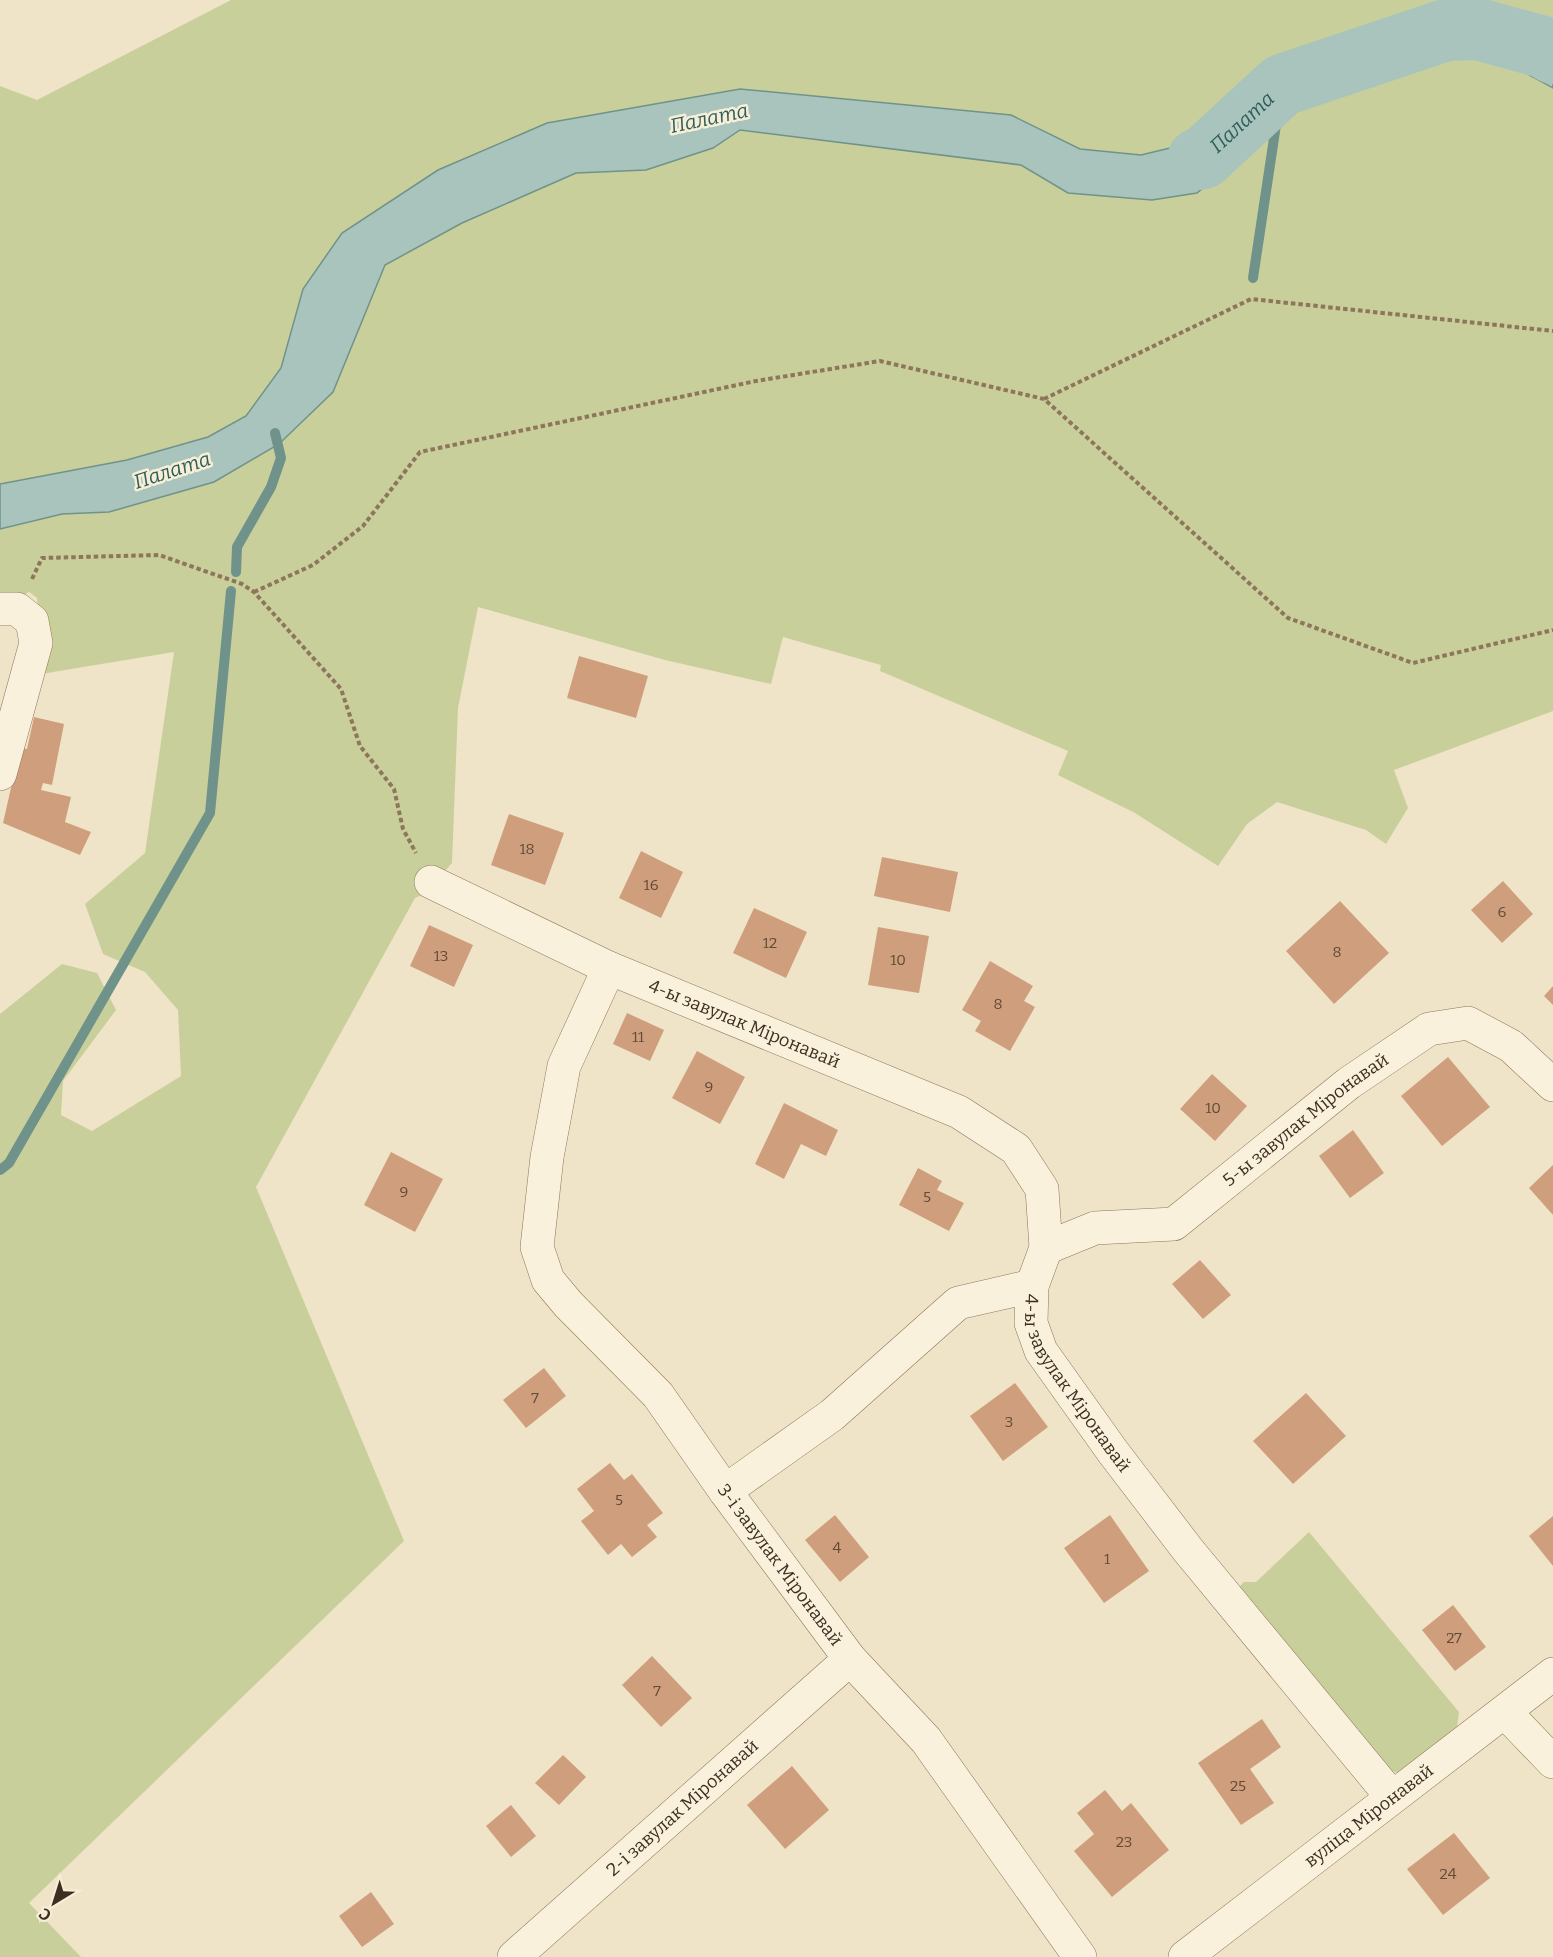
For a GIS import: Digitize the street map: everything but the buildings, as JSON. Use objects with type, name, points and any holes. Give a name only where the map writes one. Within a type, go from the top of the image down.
[{"type":"street","points":[[0,774],[36,643],[32,621],[8,609]]},
{"type":"street","name":"4-ы завулак Міронавай","points":[[431,882],[609,968],[948,1108],[1016,1149],[1042,1189],[1046,1248],[1032,1286],[1031,1323],[1041,1351],[1113,1452],[1188,1550],[1392,1797]]},
{"type":"street","name":"3-і завулак Міронавай","points":[[609,968],[564,1066],[547,1157],[537,1247],[548,1280],[568,1304],[658,1395],[725,1491],[850,1659],[926,1740],[1080,1957]]},
{"type":"street","name":"5-ы завулак Міронавай","points":[[1046,1248],[1095,1228],[1174,1224],[1349,1083],[1429,1029],[1468,1023],[1511,1046],[1553,1085]]},
{"type":"street","points":[[725,1491],[832,1415],[958,1303],[1032,1286]]},
{"type":"street","name":"2-і завулак Міронавай","points":[[514,1957],[850,1659]]},
{"type":"street","name":"вуліца Міронавай","points":[[1185,1957],[1553,1674]]},
{"type":"street","points":[[1505,1712],[1553,1762]]},
{"type":"path","points":[[1044,399],[1251,299],[1553,331]]},
{"type":"path","points":[[254,592],[313,566],[363,526],[420,453],[756,381],[880,362],[1044,399],[1288,618],[1413,663],[1553,630]]},
{"type":"path","points":[[8,609],[42,558],[159,555],[242,584],[254,592],[341,689],[360,746],[394,789],[403,829],[431,882]]},
{"type":"green space","points":[[231,0],[1553,0],[1553,34],[1547,31],[1387,29],[1199,141],[1141,155],[1080,149],[1011,115],[740,89],[303,289],[281,368],[246,416],[208,437],[127,460],[0,484],[0,86],[37,100]]},
{"type":"green space","points":[[1456,54],[1522,71],[1553,88],[1553,711],[1394,770],[1408,808],[1386,844],[1366,830],[1277,802],[1247,824],[1218,866],[1135,813],[1058,775],[1068,751],[880,671],[881,665],[783,637],[771,684],[665,660],[478,607],[458,708],[452,863],[425,894],[415,898],[256,1187],[404,1541],[29,1903],[81,1957],[0,1957],[0,1014],[62,964],[97,973],[116,1010],[63,1081],[61,1115],[92,1131],[181,1076],[178,1010],[145,972],[103,954],[85,904],[145,853],[174,652],[35,675],[41,655],[37,598],[29,592],[12,602],[0,601],[0,529],[62,514],[109,512],[214,482],[279,444],[333,392],[385,265],[461,223],[576,173],[646,170],[713,148],[740,130],[1021,165],[1068,193],[1197,193],[1320,91]]},
{"type":"green space","points":[[1309,1532],[1459,1712],[1457,1728],[1402,1773],[1389,1771],[1236,1590],[1244,1582],[1256,1582]]},
{"type":"water","points":[[1458,9],[1553,34],[1553,88],[1522,71],[1456,54],[1320,91],[1197,193],[1152,200],[1068,193],[1021,165],[740,130],[713,148],[646,170],[576,173],[462,223],[385,265],[333,392],[279,444],[214,482],[109,512],[62,514],[0,529],[0,484],[127,460],[208,437],[246,416],[281,368],[303,289],[342,233],[438,170],[547,123],[740,89],[1011,115],[1080,149],[1141,155],[1199,141],[1387,29]]},
{"type":"waterway","name":"Палата","points":[[1198,159],[1203,158],[1282,85],[1446,30],[1478,29],[1543,47],[1553,53]]},
{"type":"waterway","points":[[1253,278],[1282,85]]},
{"type":"waterway","points":[[236,572],[237,547],[271,487],[281,458],[275,433]]},
{"type":"waterway","points":[[0,1170],[9,1163],[210,813],[231,591]]}]
